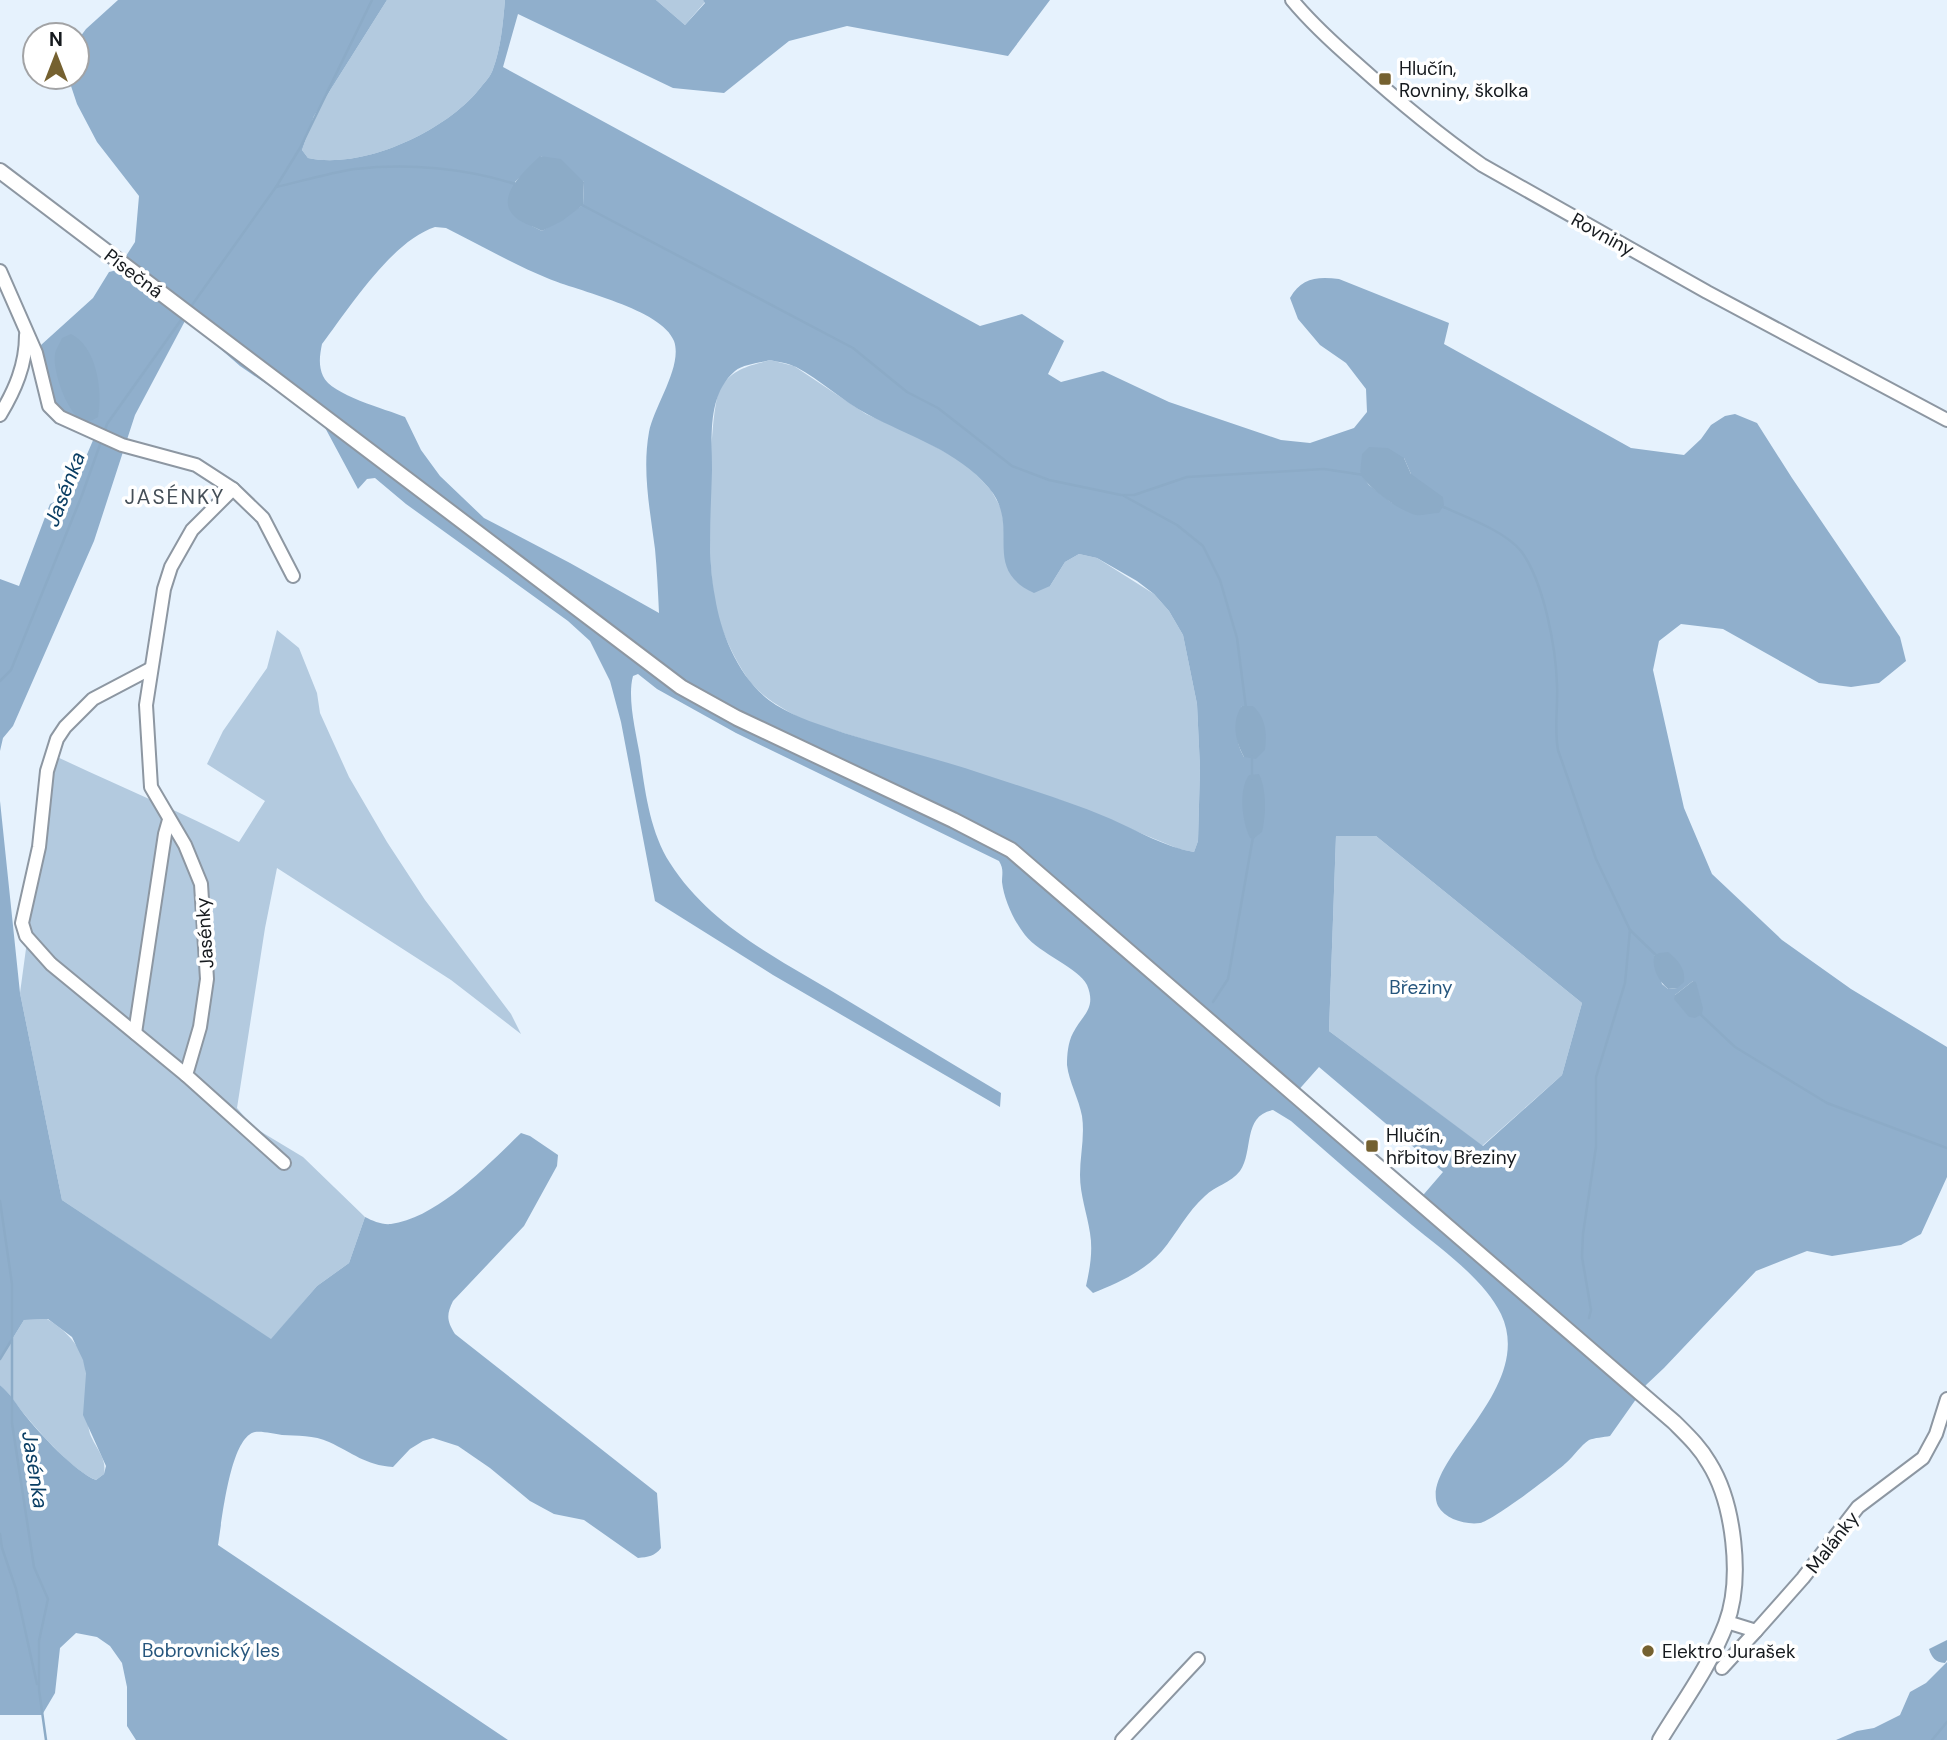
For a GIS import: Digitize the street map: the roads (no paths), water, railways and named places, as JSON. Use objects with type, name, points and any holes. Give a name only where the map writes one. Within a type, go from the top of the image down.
[{"type":"street","name":"Rovniny","points":[[1292,0],[1332,42],[1372,77],[1482,165],[1707,292],[1947,420]]},
{"type":"street","name":"Písečná","points":[[0,171],[681,687],[737,718],[1011,850],[1659,1409],[1699,1449],[1713,1470],[1725,1501],[1732,1538],[1735,1567],[1727,1622]]},
{"type":"street","points":[[0,271],[36,353],[49,406],[60,417],[122,445],[196,465],[233,489],[263,518],[293,576]]},
{"type":"street","points":[[0,415],[12,394],[24,362],[26,328]]},
{"type":"street","name":"Jasénky","points":[[186,1075],[200,1027],[207,979],[201,884],[185,845],[151,787],[146,705],[164,589],[171,567],[192,530],[233,489]]},
{"type":"street","points":[[150,669],[93,699],[57,739],[47,771],[39,847],[22,923],[26,936],[51,964],[186,1075],[284,1163]]},
{"type":"street","points":[[135,1033],[169,820]]},
{"type":"street","name":"Malánky","points":[[1722,1668],[1804,1578],[1858,1507],[1923,1458],[1936,1434],[1947,1399]]},
{"type":"street","points":[[1660,1740],[1712,1655],[1727,1622],[1756,1631]]},
{"type":"street","points":[[1122,1740],[1198,1658]]},
{"type":"waterway","name":"Jasénka","points":[[192,305],[276,187],[300,148],[372,0]]},
{"type":"waterway","points":[[276,187],[375,167],[436,168],[515,184]]},
{"type":"waterway","points":[[582,205],[853,348],[907,392],[938,408],[1012,466],[1049,480],[1121,495],[1134,495],[1187,477],[1324,469],[1364,475]]},
{"type":"waterway","name":"Jasénka","points":[[104,433],[107,424],[181,320]]},
{"type":"waterway","name":"Jasénka","points":[[0,681],[11,670],[102,439]]},
{"type":"waterway","points":[[1124,496],[1177,525],[1203,546],[1220,580],[1237,638],[1246,708]]},
{"type":"waterway","points":[[1441,506],[1505,537],[1521,551],[1529,564],[1542,597],[1554,653],[1558,750],[1596,859],[1630,930],[1659,958]]},
{"type":"waterway","points":[[1252,757],[1252,778]]},
{"type":"waterway","points":[[1213,1002],[1228,979],[1253,837]]},
{"type":"waterway","points":[[1589,1318],[1591,1310],[1582,1257],[1596,1147],[1596,1077],[1625,983],[1630,930]]},
{"type":"waterway","points":[[1700,1014],[1735,1047],[1827,1103],[1947,1148]]},
{"type":"waterway","name":"Jasénka","points":[[0,1201],[12,1284],[12,1423],[34,1567],[48,1599],[39,1641],[39,1690],[46,1740]]},
{"type":"waterway","points":[[0,1359],[11,1341]]},
{"type":"waterway","points":[[0,1534],[16,1589],[37,1684]]},
{"type":"waterway","points":[[1932,1740],[1947,1722]]},
{"type":"place","name":"Hlučín, Rovniny, školka","points":[[1385,79]]},
{"type":"place","name":"Hlučín, hřbitov Březiny","points":[[1372,1146]]},
{"type":"place","name":"Elektro Jurašek","points":[[1648,1651]]},
{"type":"district","name":"JASÉNKY","points":[[175,497]]},
{"type":"park label","name":"Březiny","points":[[1421,987]]},
{"type":"park label","name":"Bobrovnický les","points":[[211,1650]]}]
